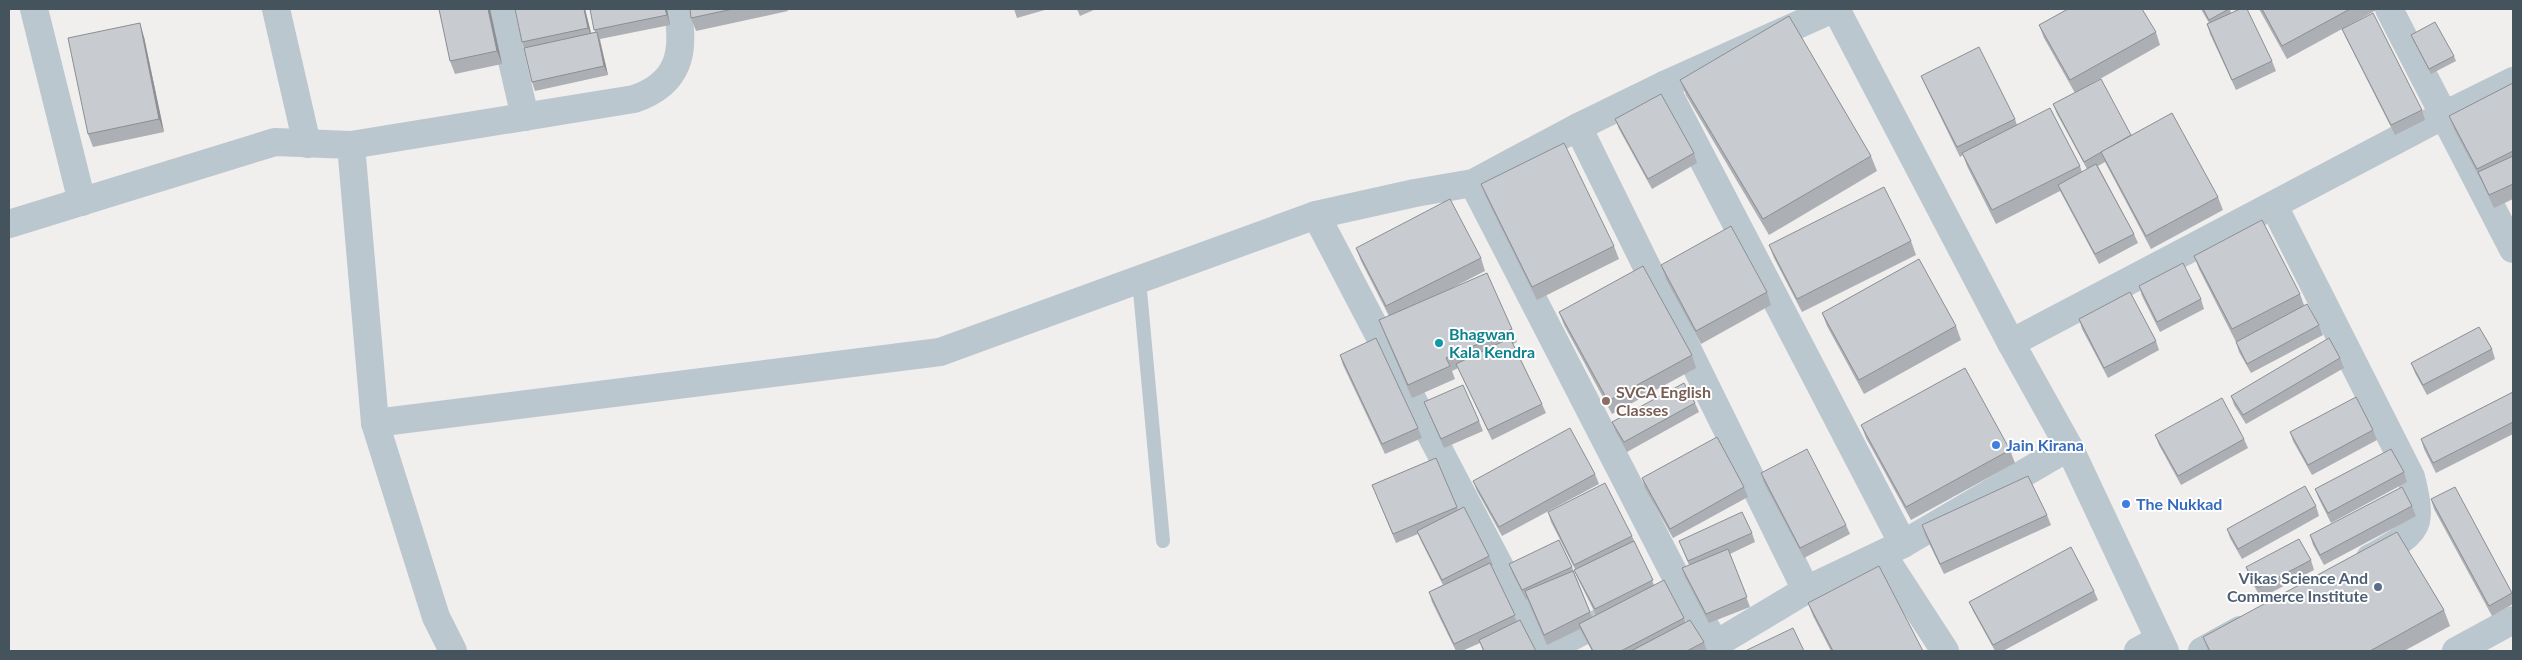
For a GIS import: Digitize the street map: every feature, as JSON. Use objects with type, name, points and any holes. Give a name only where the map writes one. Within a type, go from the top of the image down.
[{"type":"street","points":[[34,9],[82,202]]},
{"type":"street","points":[[276,9],[307,144]]},
{"type":"street","points":[[500,9],[525,117]]},
{"type":"street","points":[[9,224],[275,142],[351,145],[634,99],[648,94],[664,84],[678,64],[680,21],[677,9]]},
{"type":"street","points":[[375,423],[940,352],[1316,215],[1415,193],[1473,183],[1578,127],[1664,85],[1834,9],[2011,343],[2069,447],[2154,648]]},
{"type":"street","points":[[2389,9],[2513,249]]},
{"type":"street","points":[[2011,343],[2444,115],[2513,81]]},
{"type":"street","points":[[1664,85],[1945,651]]},
{"type":"street","points":[[1578,127],[1806,590]]},
{"type":"street","points":[[351,145],[375,423],[436,618],[453,651]]},
{"type":"street","points":[[1473,183],[1678,581],[1718,648],[1806,590],[1893,549],[2069,447]]},
{"type":"street","points":[[2274,206],[2411,477],[2416,503],[2416,522],[2406,535],[2389,547],[2346,571]]},
{"type":"street","points":[[1316,215],[1544,651],[1678,581]]},
{"type":"street","points":[[2202,651],[2261,618]]},
{"type":"street","points":[[2456,651],[2513,620]]},
{"type":"lane","points":[[1139,280],[1163,541]]},
{"type":"building","points":[[439,9],[488,9],[497,51],[450,61]]},
{"type":"building","points":[[515,9],[584,9],[588,28],[522,42]]},
{"type":"building","points":[[590,9],[665,9],[667,15],[594,30]]},
{"type":"building","points":[[690,9],[733,9],[691,18]]},
{"type":"building","points":[[2068,9],[2142,9],[2156,32],[2070,80],[2039,25]]},
{"type":"building","points":[[2203,9],[2229,9],[2209,20]]},
{"type":"building","points":[[2240,9],[2247,9],[2272,61],[2232,80],[2207,24]]},
{"type":"building","points":[[2262,9],[2350,9],[2282,46]]},
{"type":"building","points":[[2373,13],[2422,110],[2391,125],[2342,29]]},
{"type":"building","points":[[1789,16],[1871,156],[1763,219],[1680,80]]},
{"type":"building","points":[[2435,22],[2454,56],[2429,69],[2411,35]]},
{"type":"building","points":[[140,23],[159,119],[88,134],[68,38]]},
{"type":"building","points":[[597,32],[604,66],[532,82],[524,48]]},
{"type":"building","points":[[1979,47],[2015,119],[1957,147],[1921,76]]},
{"type":"building","points":[[2101,79],[2131,135],[2084,162],[2053,104]]},
{"type":"building","points":[[2513,83],[2513,151],[2477,169],[2449,116]]},
{"type":"building","points":[[1661,94],[1694,153],[1648,179],[1615,119]]},
{"type":"building","points":[[2050,108],[2080,166],[1992,210],[1962,153]]},
{"type":"building","points":[[2172,113],[2218,197],[2146,236],[2101,152]]},
{"type":"building","points":[[1564,143],[1614,246],[1532,287],[1481,184]]},
{"type":"building","points":[[2513,156],[2513,184],[2489,195],[2478,172]]},
{"type":"building","points":[[2096,164],[2134,234],[2095,254],[2058,185]]},
{"type":"building","points":[[1884,187],[1911,241],[1797,299],[1769,245]]},
{"type":"building","points":[[1450,199],[1481,258],[1386,306],[1356,248]]},
{"type":"building","points":[[2262,220],[2300,294],[2232,329],[2194,256]]},
{"type":"building","points":[[1731,226],[1767,292],[1696,331],[1661,265]]},
{"type":"building","points":[[1919,259],[1956,326],[1859,380],[1822,313]]},
{"type":"building","points":[[2183,263],[2201,299],[2157,322],[2139,286]]},
{"type":"building","points":[[1643,266],[1692,355],[1608,401],[1559,312]]},
{"type":"building","points":[[1487,273],[1512,329],[1446,358],[1450,366],[1408,385],[1379,320]]},
{"type":"building","points":[[2130,292],[2156,341],[2104,368],[2079,319]]},
{"type":"building","points":[[2307,304],[2319,325],[2247,364],[2236,342]]},
{"type":"building","points":[[2479,327],[2492,349],[2423,385],[2411,363]]},
{"type":"building","points":[[1376,338],[1418,428],[1382,444],[1340,355]]},
{"type":"building","points":[[1510,338],[1542,404],[1488,430],[1456,364]]},
{"type":"building","points":[[2329,338],[2340,358],[2243,415],[2231,396]]},
{"type":"building","points":[[1965,368],[2010,450],[1906,507],[1861,425]]},
{"type":"building","points":[[1684,383],[1695,403],[1624,442],[1612,422]]},
{"type":"building","points":[[1463,385],[1479,421],[1441,439],[1424,402]]},
{"type":"building","points":[[2513,392],[2513,422],[2433,463],[2421,439]]},
{"type":"building","points":[[2356,397],[2373,430],[2308,465],[2290,432]]},
{"type":"building","points":[[2222,398],[2244,439],[2178,476],[2155,435]]},
{"type":"building","points":[[1570,428],[1595,474],[1499,527],[1473,481]]},
{"type":"building","points":[[1717,437],[1744,487],[1670,529],[1642,478]]},
{"type":"building","points":[[1807,449],[1846,525],[1800,548],[1761,473]]},
{"type":"building","points":[[2391,449],[2404,472],[2328,513],[2315,489]]},
{"type":"building","points":[[1436,458],[1457,507],[1393,534],[1372,485]]},
{"type":"building","points":[[2028,476],[2047,515],[1940,564],[1922,525]]},
{"type":"building","points":[[1605,483],[1632,536],[1574,565],[1548,512]]},
{"type":"building","points":[[2305,486],[2316,506],[2238,549],[2227,529]]},
{"type":"building","points":[[2402,487],[2412,506],[2320,555],[2310,535]]},
{"type":"building","points":[[2455,487],[2512,593],[2489,606],[2431,499]]},
{"type":"building","points":[[1464,507],[1489,556],[1442,580],[1417,531]]},
{"type":"building","points":[[1742,512],[1752,533],[1688,561],[1679,541]]},
{"type":"building","name":"Vikas Science And Commerce Institute","points":[[2397,532],[2444,610],[2370,651],[2210,651],[2203,637]]},
{"type":"building","points":[[2299,539],[2311,560],[2258,588],[2246,567]]},
{"type":"building","points":[[1559,540],[1572,567],[1522,590],[1509,564]]},
{"type":"building","points":[[1634,541],[1653,580],[1595,609],[1574,570]]},
{"type":"building","points":[[2071,547],[2094,591],[1993,645],[1969,602]]},
{"type":"building","points":[[1728,549],[1747,597],[1706,614],[1682,568]]},
{"type":"building","points":[[1490,563],[1515,615],[1454,644],[1429,592]]},
{"type":"building","points":[[1879,566],[1923,651],[1833,651],[1808,603]]},
{"type":"building","points":[[1573,571],[1590,612],[1544,635],[1525,591]]},
{"type":"building","points":[[1664,580],[1684,618],[1621,651],[1593,651],[1579,624]]},
{"type":"building","points":[[1520,620],[1536,651],[1484,651],[1479,640]]},
{"type":"building","points":[[1690,620],[1704,642],[1687,651],[1631,651]]},
{"type":"building","points":[[1793,628],[1804,651],[1745,651]]},
{"type":"place","name":"Bhagwan Kala Kendra","points":[[1439,343]]},
{"type":"place","name":"SVCA English Classes","points":[[1606,401]]},
{"type":"place","name":"Jain Kirana","points":[[1996,445]]},
{"type":"place","name":"The Nukkad","points":[[2126,504]]},
{"type":"place","name":"Vikas Science And Commerce Institute","points":[[2378,587]]}]
